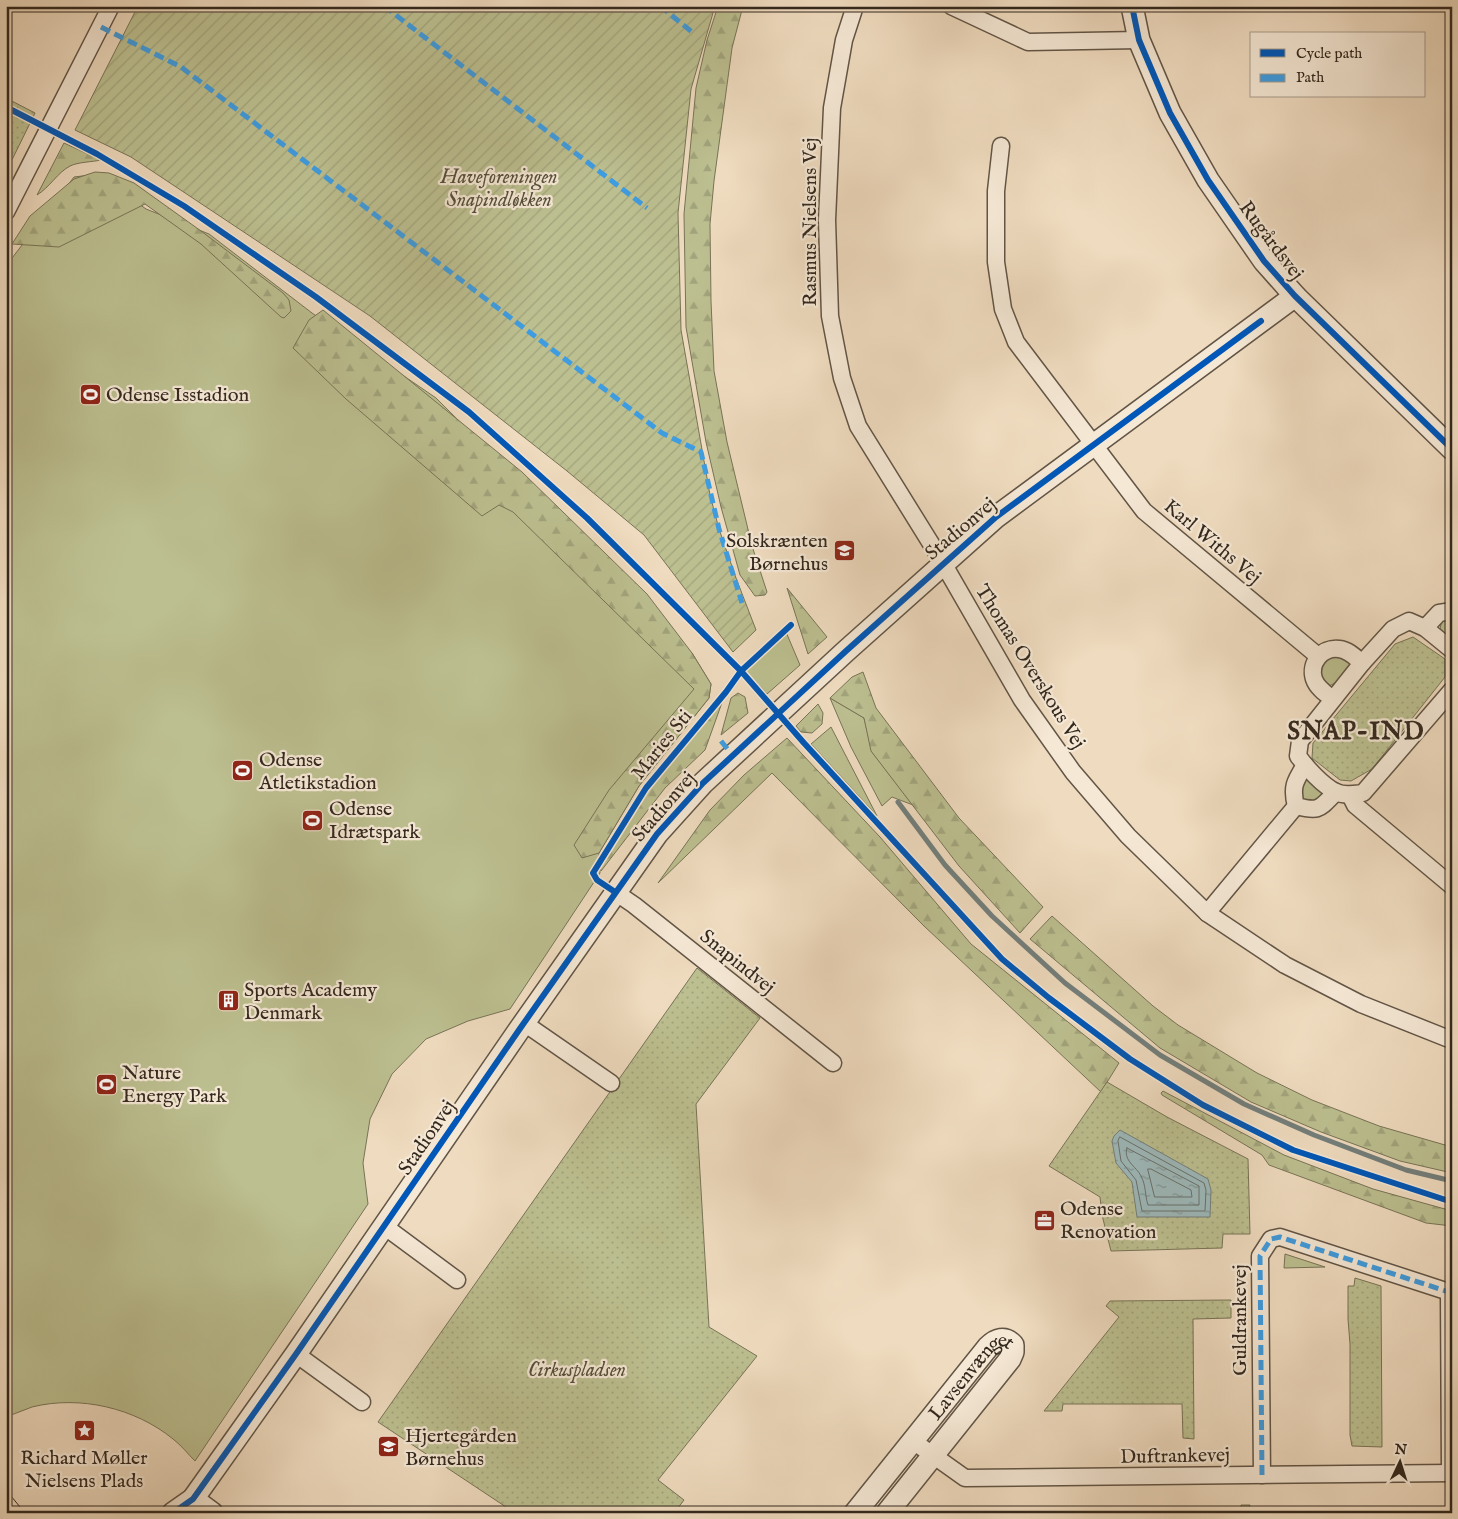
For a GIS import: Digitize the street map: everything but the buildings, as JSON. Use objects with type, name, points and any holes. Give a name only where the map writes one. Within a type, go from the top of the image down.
[{"type":"street","points":[[6,212],[111,6]]},
{"type":"street","name":"Rasmus Nielsens Vej","points":[[855,6],[844,40],[832,108],[826,220],[830,316],[842,378],[858,426],[943,563]]},
{"type":"street","points":[[950,6],[1028,42],[1139,40]]},
{"type":"street","name":"Rugårdsvej","points":[[1132,6],[1139,40],[1170,113],[1208,180],[1264,261],[1295,296],[1452,449]]},
{"type":"street","name":"Karl Withs Vej","points":[[1001,146],[996,191],[996,262],[1003,309],[1016,342],[1144,511],[1318,656]]},
{"type":"street","name":"Stadionvej","points":[[173,1513],[194,1498],[296,1354],[615,892],[657,834],[703,783],[846,651],[996,517],[1295,296]]},
{"type":"street","name":"Thomas Overskous Vej","points":[[943,563],[1022,700],[1073,772],[1128,836],[1207,913],[1286,965],[1361,1004],[1449,1039],[1452,1036]]},
{"type":"street","points":[[1425,628],[1439,613],[1452,611]]},
{"type":"street","points":[[1452,650],[1425,628],[1409,621],[1393,629],[1362,663],[1300,742],[1298,756],[1305,765],[1343,794],[1452,886]]},
{"type":"street","points":[[1333,699],[1314,680],[1313,668],[1318,656],[1327,650],[1339,649],[1350,653],[1362,663]]},
{"type":"street","points":[[1296,806],[1312,810],[1343,794],[1363,792],[1452,690]]},
{"type":"street","points":[[1296,806],[1293,794],[1294,782],[1305,765]]},
{"type":"street","points":[[1207,913],[1296,806]]},
{"type":"street","name":"Snapindvej","points":[[615,892],[833,1063]]},
{"type":"street","points":[[524,1023],[611,1083]]},
{"type":"street","points":[[384,1226],[457,1280]]},
{"type":"street","name":"Guldrankevej","points":[[1262,1475],[1260,1256],[1270,1240],[1280,1237],[1450,1293]]},
{"type":"street","name":"Duftrankevej","points":[[913,1440],[965,1478],[1451,1473],[1450,1293]]},
{"type":"street","name":"Lavsenvænget","points":[[855,1513],[988,1347],[994,1341],[1004,1339],[1009,1341],[1013,1346],[1014,1352],[1010,1359],[887,1513]]},
{"type":"street","points":[[296,1354],[362,1402]]},
{"type":"street","points":[[194,1498],[212,1513]]},
{"type":"green space","name":"Haveforeningen Snapindløkken","points":[[138,6],[715,6],[691,89],[678,213],[681,330],[710,495],[719,529],[756,630],[733,652],[644,535],[567,471],[370,316],[131,157],[75,130]]},
{"type":"green space","points":[[718,6],[743,6],[732,48],[710,224],[714,371],[727,442],[752,546],[767,592],[765,595],[755,596],[740,575],[721,507],[706,442],[686,327],[684,214],[696,88],[707,40]]},
{"type":"green space","points":[[6,98],[35,113],[6,172]]},
{"type":"green space","points":[[64,143],[101,160],[70,166],[37,195]]},
{"type":"green space","points":[[95,172],[109,173],[134,183],[283,293],[289,300],[291,311],[284,318],[281,317],[201,244],[145,204],[59,247],[12,244],[30,216],[74,179]]},
{"type":"green space","name":"Odense Idrætspark","points":[[98,174],[146,209],[209,234],[312,313],[436,398],[692,653],[711,684],[709,698],[639,786],[599,853],[600,873],[510,1009],[468,1021],[426,1039],[392,1074],[370,1119],[363,1163],[368,1204],[195,1461],[176,1441],[158,1428],[142,1419],[106,1407],[88,1404],[50,1404],[32,1407],[6,1417],[6,266],[74,177]]},
{"type":"green space","points":[[323,310],[522,472],[647,594],[692,653],[711,684],[709,698],[639,786],[599,853],[582,858],[574,845],[609,790],[694,689],[513,512],[499,505],[482,516],[346,399],[293,348],[309,320]]},
{"type":"green space","points":[[787,588],[827,637],[808,654]]},
{"type":"green space","points":[[1452,616],[1452,635],[1447,635],[1440,629],[1442,620]]},
{"type":"green space","points":[[786,632],[800,665],[767,694],[745,671]]},
{"type":"green space","points":[[1413,637],[1445,659],[1445,677],[1372,769],[1351,781],[1340,780],[1312,758],[1313,743],[1395,644]]},
{"type":"green space","points":[[1340,656],[1349,661],[1350,667],[1337,682],[1329,686],[1322,676],[1322,663],[1333,657]]},
{"type":"green space","points":[[863,672],[876,708],[959,818],[1043,907],[1020,933],[959,866],[871,751],[864,718],[830,698],[852,677]]},
{"type":"green space","points":[[738,693],[745,697],[748,713],[721,735],[731,698]]},
{"type":"green space","points":[[724,697],[705,750],[665,788],[601,871],[600,865],[647,792]]},
{"type":"green space","points":[[830,698],[864,718],[872,752],[913,805],[892,797],[882,806],[851,747]]},
{"type":"green space","points":[[818,704],[823,713],[822,724],[812,733],[801,732],[796,726]]},
{"type":"green space","points":[[831,727],[877,816],[811,744]]},
{"type":"green space","points":[[787,738],[880,837],[971,944],[1119,1063],[1101,1092],[924,926],[772,773],[658,883],[710,810],[744,775]]},
{"type":"green space","points":[[1309,778],[1324,794],[1322,798],[1312,802],[1302,799],[1301,795],[1302,782]]},
{"type":"green space","points":[[1052,916],[1153,1006],[1178,1025],[1257,1073],[1312,1100],[1379,1126],[1452,1147],[1452,1173],[1400,1161],[1321,1132],[1251,1102],[1160,1048],[1030,939]]},
{"type":"green space","name":"Cirkuspladsen","points":[[697,968],[760,1018],[696,1104],[709,1327],[757,1356],[658,1480],[684,1500],[674,1513],[515,1513],[378,1422]]},
{"type":"green space","points":[[1107,1082],[1167,1117],[1248,1159],[1250,1234],[1223,1234],[1222,1248],[1111,1251],[1102,1215],[1100,1197],[1049,1166]]},
{"type":"green space","points":[[1163,1091],[1284,1155],[1373,1189],[1452,1211],[1452,1226],[1426,1223],[1269,1165],[1262,1155],[1162,1095]]},
{"type":"green space","points":[[1285,1254],[1325,1267],[1284,1268]]},
{"type":"green space","points":[[1355,1278],[1381,1286],[1382,1447],[1352,1446],[1350,1435],[1348,1286],[1354,1286]]},
{"type":"green space","points":[[1231,1300],[1231,1318],[1193,1319],[1194,1439],[1183,1438],[1182,1404],[1063,1404],[1062,1411],[1044,1411],[1119,1317],[1106,1306],[1110,1301]]},
{"type":"green space","points":[[1241,1505],[1250,1505],[1249,1513],[1184,1513],[1184,1509],[1241,1509]]},
{"type":"water","points":[[1120,1130],[1208,1179],[1211,1190],[1210,1217],[1137,1217],[1132,1182],[1116,1163],[1112,1141]]},
{"type":"waterway","points":[[898,802],[945,865],[992,916],[1065,983],[1160,1055],[1244,1104],[1314,1135],[1406,1170],[1452,1181]]},
{"type":"tram line","points":[[6,1490],[25,1513]]},
{"type":"tram line","points":[[6,1504],[13,1513]]},
{"type":"marked path","points":[[384,6],[647,208]]},
{"type":"marked path","points":[[660,6],[692,32]]},
{"type":"marked path","points":[[101,27],[181,67],[662,433],[701,452],[719,529],[742,603]]},
{"type":"marked path","points":[[721,741],[733,756]]},
{"type":"marked path","points":[[1262,1475],[1260,1256],[1271,1239],[1280,1237],[1452,1293]]},
{"type":"marked path","points":[[1449,1293],[1450,1473]]},
{"type":"cycle path","points":[[1132,6],[1139,40],[1170,113],[1208,180],[1264,261],[1295,296],[1452,449]]},
{"type":"cycle path","points":[[6,107],[97,154],[184,206],[316,297],[469,412],[587,518],[741,671],[804,743],[1002,959],[1049,998],[1130,1059],[1203,1105],[1293,1150],[1452,1202]]},
{"type":"cycle path","points":[[173,1513],[193,1499],[657,834],[703,783],[846,651],[996,517],[1261,321]]},
{"type":"cycle path","name":"Maries Sti","points":[[615,892],[597,880],[593,873],[646,788],[726,692],[741,671],[791,625]]},
{"type":"place","name":"Odense Isstadion","points":[[90,394]]},
{"type":"place","name":"Solskrænten Børnehus","points":[[844,551]]},
{"type":"place","name":"Odense Atletikstadion","points":[[243,771]]},
{"type":"place","name":"Odense Idrætspark","points":[[313,820]]},
{"type":"place","name":"Sports Academy Denmark","points":[[228,1001]]},
{"type":"place","name":"Nature Energy Park","points":[[106,1084]]},
{"type":"place","name":"Odense Renovation","points":[[1044,1220]]},
{"type":"place","name":"Richard Møller Nielsens Plads","points":[[84,1431]]},
{"type":"place","name":"Hjertegården Børnehus","points":[[389,1447]]},
{"type":"district","name":"SNAP-IND","points":[[1356,730]]}]
